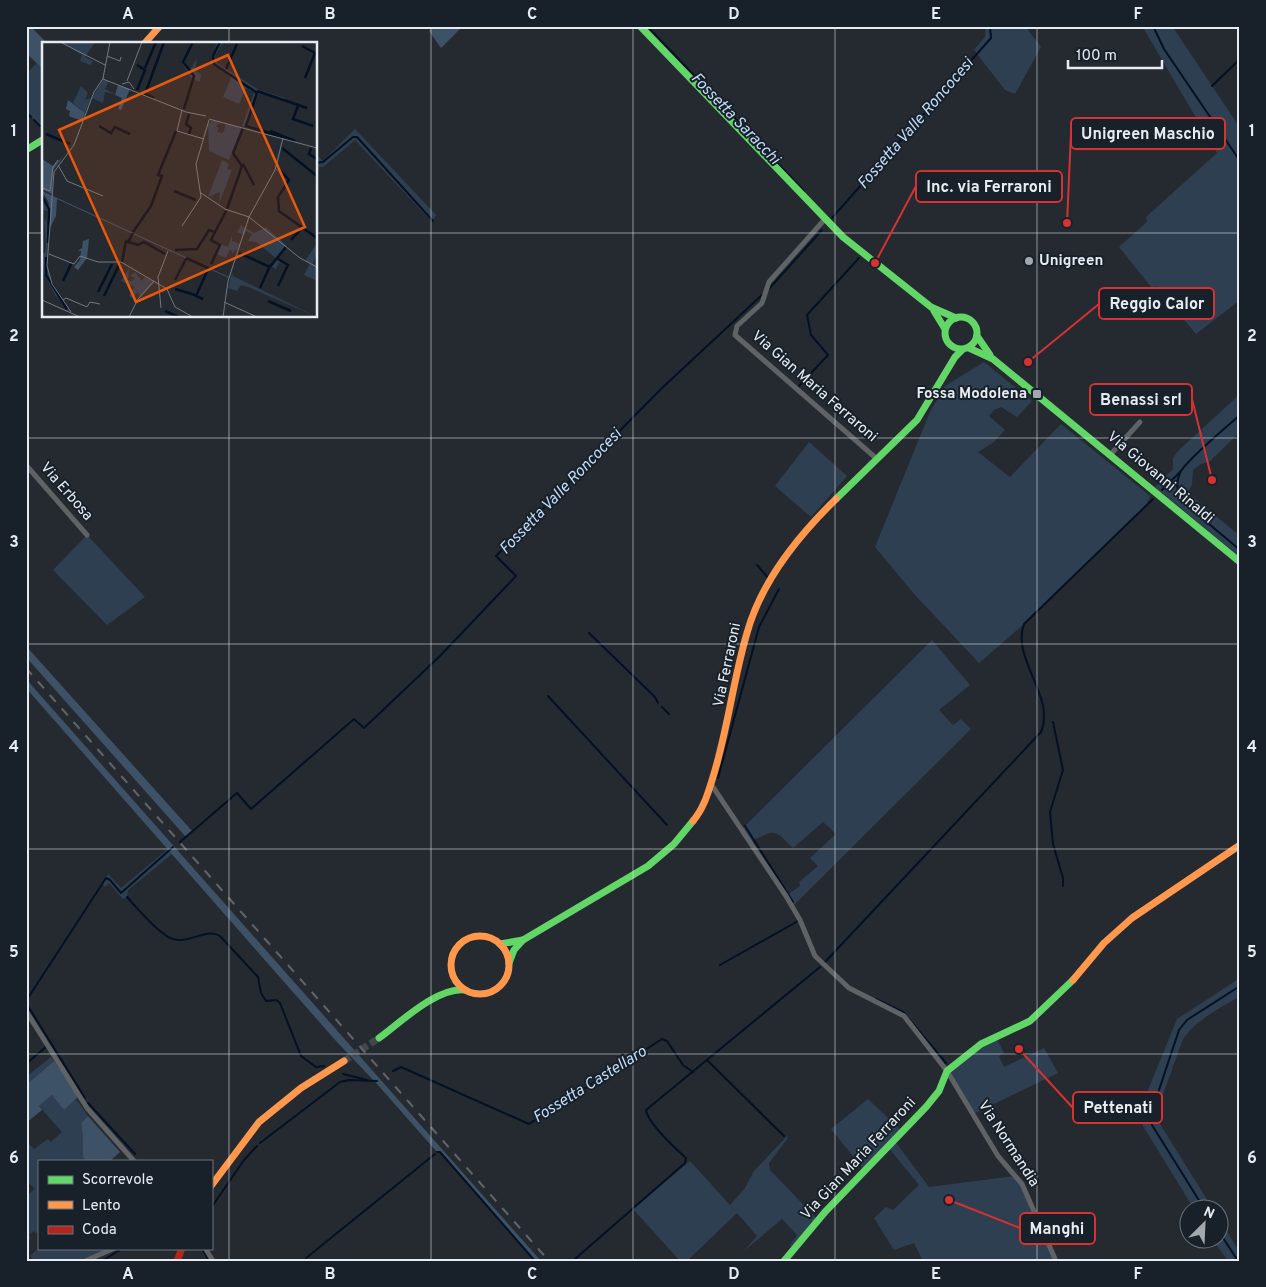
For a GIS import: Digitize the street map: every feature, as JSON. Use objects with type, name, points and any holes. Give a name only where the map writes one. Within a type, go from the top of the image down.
[{"type":"street","points":[[146,42],[160,26]]},
{"type":"street","points":[[640,26],[825,219],[868,257],[931,307],[956,318],[963,317],[972,320],[977,330],[977,336],[966,349],[954,348],[948,343]]},
{"type":"street","points":[[150,42],[152,35]]},
{"type":"street","points":[[26,150],[42,140]]},
{"type":"street","name":"Via Gian Maria Ferraroni","points":[[825,219],[767,286],[766,296],[760,306],[737,326],[734,332],[735,337],[877,459]]},
{"type":"street","points":[[931,307],[945,329],[950,355],[948,368]]},
{"type":"street","points":[[945,329],[956,318]]},
{"type":"street","name":"Via Giovanni Rinaldi","points":[[977,336],[982,347],[993,359],[1240,562]]},
{"type":"street","name":"Via Ferraroni","points":[[509,963],[514,950],[523,940],[648,866],[674,844],[702,810],[712,784],[731,714],[747,632],[756,609],[790,550],[829,506],[917,420],[948,368],[966,349]]},
{"type":"street","name":"Via Giovanni Rinaldi","points":[[966,349],[993,359]]},
{"type":"street","points":[[1110,455],[1140,422]]},
{"type":"street","name":"Via Erbosa","points":[[26,466],[88,535]]},
{"type":"street","points":[[712,784],[786,896],[800,920],[813,953],[854,991],[902,1014],[947,1071]]},
{"type":"street","name":"Via Gian Maria Ferraroni","points":[[784,1261],[825,1212],[926,1107],[939,1091],[947,1071],[975,1048],[1030,1021],[1067,987],[1104,943],[1127,923],[1240,845]]},
{"type":"street","points":[[378,1038],[442,993],[455,989],[480,994],[496,990],[506,978],[509,963],[507,952],[500,944],[486,936],[475,936],[465,940],[457,947],[452,957],[452,973],[442,993]]},
{"type":"street","name":"Via Ferraroni","points":[[500,944],[523,940]]},
{"type":"street","points":[[452,973],[465,990]]},
{"type":"street","points":[[26,1011],[87,1108],[133,1160]]},
{"type":"street","points":[[212,1185],[259,1122],[301,1088],[344,1060]]},
{"type":"street","name":"Via Normandia","points":[[947,1071],[998,1156],[1022,1184],[1056,1261]]},
{"type":"street","points":[[85,1261],[110,1250]]},
{"type":"street","points":[[206,1250],[213,1261]]},
{"type":"shaded area","points":[[433,26],[463,26],[441,48],[429,31]]},
{"type":"shaded area","points":[[986,26],[1025,26],[1041,47],[1015,94],[1005,90],[974,50],[985,37]]},
{"type":"shaded area","points":[[1142,26],[1172,26],[1240,128],[1240,300],[1196,334],[1156,286],[1152,288],[1119,247],[1147,222],[1146,217],[1217,153]]},
{"type":"shaded area","points":[[31,27],[46,42],[42,42],[42,68],[29,56],[26,58],[26,32]]},
{"type":"shaded area","points":[[37,63],[42,68],[41,126],[26,112],[26,74]]},
{"type":"shaded area","points":[[355,129],[436,215],[432,222],[355,140],[323,167],[318,167],[318,156],[323,161]]},
{"type":"shaded area","points":[[984,362],[1032,401],[1017,417],[1001,407],[994,410],[989,416],[1005,430],[994,442],[978,452],[1010,477],[1061,424],[1150,496],[1146,506],[1024,624],[979,663],[915,595],[875,547],[930,412],[945,386]]},
{"type":"shaded area","points":[[1240,394],[1240,432],[1209,462],[1201,464],[1193,470],[1192,485],[1187,492],[1240,536],[1240,557],[1155,487],[1173,469],[1173,458],[1177,452]]},
{"type":"shaded area","points":[[809,442],[847,476],[811,517],[775,486]]},
{"type":"shaded area","points":[[87,535],[145,597],[107,625],[53,570]]},
{"type":"shaded area","points":[[932,640],[970,685],[939,710],[953,725],[961,719],[971,729],[792,907],[786,896],[800,886],[799,882],[818,866],[810,858],[836,834],[823,822],[793,848],[782,837],[774,833],[751,841],[743,828]]},
{"type":"shaded area","points":[[26,646],[192,831],[186,837],[26,657]]},
{"type":"shaded area","points":[[26,679],[541,1261],[535,1261],[440,1152],[437,1152],[336,1041],[26,688]]},
{"type":"shaded area","points":[[168,849],[172,854],[128,890],[127,897],[123,899],[109,883],[105,887],[102,884],[108,874],[121,888]]},
{"type":"shaded area","points":[[1240,978],[1240,996],[1202,1020],[1183,1039],[1157,1111],[1160,1124],[1207,1200],[1188,1200],[1143,1126],[1142,1105],[1177,1019]]},
{"type":"shaded area","points":[[996,1037],[1004,1053],[999,1056],[1004,1067],[1044,1048],[1058,1073],[973,1114],[947,1071]]},
{"type":"shaded area","points":[[51,1057],[54,1061],[26,1085],[26,1077]]},
{"type":"shaded area","points":[[54,1061],[79,1096],[64,1110],[52,1095],[39,1106],[42,1110],[26,1123],[26,1085]]},
{"type":"shaded area","points":[[52,1095],[64,1110],[76,1099],[88,1116],[81,1123],[84,1160],[38,1160],[38,1232],[36,1233],[34,1231],[29,1235],[31,1238],[26,1242],[26,1196],[35,1189],[26,1180],[26,1141],[34,1149],[48,1139],[51,1142],[62,1132],[39,1106]]},
{"type":"shaded area","points":[[868,1099],[902,1131],[894,1140],[929,1187],[1015,1176],[1022,1184],[1056,1261],[923,1261],[914,1243],[894,1250],[874,1218],[886,1207],[893,1210],[919,1185],[888,1147],[865,1171],[831,1129]]},
{"type":"shaded area","points":[[88,1116],[120,1152],[111,1160],[84,1160],[81,1123]]},
{"type":"shaded area","points":[[787,1136],[788,1138],[769,1163],[770,1170],[818,1220],[794,1249],[790,1245],[797,1235],[782,1219],[744,1251],[757,1236],[737,1213],[687,1261],[680,1261],[633,1209],[690,1161],[730,1205],[745,1188],[754,1171]]},
{"type":"shaded area","points":[[1228,1234],[1240,1253],[1240,1261],[1228,1261],[1220,1250],[1228,1250]]},
{"type":"shaded area","points":[[38,1249],[107,1250],[78,1261],[35,1261],[30,1256]]},
{"type":"waterway","name":"Fossetta Saracchi","points":[[647,26],[804,191]]},
{"type":"waterway","name":"Fossetta Valle Roncocesi","points":[[832,218],[991,38],[990,26]]},
{"type":"waterway","points":[[1153,26],[1164,49],[1240,161]]},
{"type":"waterway","points":[[1212,86],[1240,59]]},
{"type":"waterway","points":[[26,112],[31,117]]},
{"type":"waterway","points":[[34,120],[40,126]]},
{"type":"waterway","points":[[318,163],[323,162],[353,137],[357,137],[433,221]]},
{"type":"waterway","name":"Fossetta Valle Roncocesi","points":[[767,291],[822,230]]},
{"type":"waterway","points":[[799,386],[828,355],[811,335],[807,315],[859,258]]},
{"type":"waterway","name":"Fossetta Valle Roncocesi","points":[[180,842],[237,793],[251,809],[354,719],[364,728],[440,656],[516,576],[496,556],[662,388],[763,294]]},
{"type":"waterway","points":[[1240,415],[1190,460],[1180,473],[1177,485],[1178,492],[1184,503],[1240,550]]},
{"type":"waterway","points":[[1162,490],[1180,472]]},
{"type":"waterway","points":[[825,962],[1041,732],[1044,719],[1043,705],[1023,651],[1022,637],[1024,624],[1153,499]]},
{"type":"waterway","points":[[757,565],[770,580]]},
{"type":"waterway","points":[[718,778],[759,627],[779,589]]},
{"type":"waterway","points":[[589,633],[655,697],[658,703]]},
{"type":"waterway","points":[[548,696],[667,825]]},
{"type":"waterway","points":[[662,707],[669,714]]},
{"type":"waterway","points":[[1053,722],[1063,770],[1050,812],[1053,844],[1063,878],[1063,886]]},
{"type":"waterway","points":[[745,826],[793,902]]},
{"type":"waterway","name":"Fossetta Valle Roncocesi","points":[[26,1001],[106,878],[121,893],[173,847]]},
{"type":"waterway","points":[[127,897],[153,925],[170,938],[183,940],[209,934],[220,936],[258,977],[261,993],[266,1001],[276,1000],[280,1003],[301,1056],[316,1067],[324,1066]]},
{"type":"waterway","points":[[720,965],[798,921]]},
{"type":"waterway","points":[[575,1259],[685,1163],[686,1158],[657,1129],[646,1110],[820,967]]},
{"type":"waterway","points":[[1199,1200],[1152,1125],[1151,1114],[1179,1030],[1187,1020],[1240,986]]},
{"type":"waterway","points":[[876,999],[903,1012],[946,1063]]},
{"type":"waterway","points":[[26,1003],[85,1098]]},
{"type":"waterway","name":"Fossetta Castellaro","points":[[393,1071],[401,1067],[529,1124],[662,1039],[667,1041],[683,1065],[693,1072]]},
{"type":"waterway","points":[[26,1064],[47,1046]]},
{"type":"waterway","points":[[707,1060],[784,1136]]},
{"type":"waterway","name":"Fossetta Castellaro","points":[[343,1074],[367,1080]]},
{"type":"waterway","name":"Fossetta Castellaro","points":[[260,1143],[340,1082],[349,1080],[377,1081]]},
{"type":"waterway","points":[[88,1103],[135,1154]]},
{"type":"waterway","name":"Fossetta Castellaro","points":[[212,1207],[244,1160],[257,1146]]},
{"type":"waterway","points":[[437,1152],[440,1152],[535,1261]]},
{"type":"waterway","points":[[306,1258],[435,1154]]},
{"type":"waterway","points":[[1228,1246],[1238,1261]]},
{"type":"waterway","points":[[102,1261],[120,1250]]},
{"type":"waterway","points":[[203,1250],[209,1261]]},
{"type":"tunnel","points":[[344,1061],[379,1038]]},
{"type":"railway","points":[[26,668],[549,1261]]},
{"type":"traffic: fast","points":[[640,26],[843,237],[931,307],[956,318]]},
{"type":"traffic: fast","points":[[26,150],[42,140]]},
{"type":"traffic: fast","points":[[934,311],[945,329]]},
{"type":"traffic: fast","points":[[961,317],[973,321],[977,333],[973,345],[961,349],[949,345],[945,333],[949,321],[961,317]]},
{"type":"traffic: fast","points":[[977,336],[990,355]]},
{"type":"traffic: fast","points":[[969,348],[993,359],[1240,562]]},
{"type":"traffic: fast","points":[[836,499],[917,420],[955,357],[962,350]]},
{"type":"traffic: fast","points":[[509,963],[514,950],[523,940],[648,866],[674,844],[693,821]]},
{"type":"traffic: fast","points":[[500,944],[523,940]]},
{"type":"traffic: fast","points":[[784,1261],[825,1212],[926,1107],[939,1091],[947,1071],[981,1044],[1030,1021],[1073,980]]},
{"type":"traffic: fast","points":[[379,1038],[431,1000],[443,994],[465,990]]},
{"type":"traffic: slow","points":[[146,42],[160,26]]},
{"type":"traffic: slow","points":[[693,821],[703,806],[713,777],[723,741],[742,651],[753,614],[783,560],[808,528],[836,499]]},
{"type":"traffic: slow","points":[[1073,980],[1104,943],[1132,918],[1240,845]]},
{"type":"traffic: slow","points":[[480,936],[491,938],[501,944],[507,954],[509,965],[507,976],[501,986],[491,992],[480,994],[469,992],[459,986],[453,976],[451,965],[453,954],[459,944],[469,938],[480,936]]},
{"type":"traffic: slow","points":[[212,1185],[259,1122],[301,1088],[344,1061]]},
{"type":"traffic: jam","points":[[177,1261],[181,1250]]},
{"type":"place","name":"Unigreen Maschio","points":[[1067,223]]},
{"type":"place","name":"Unigreen","points":[[1029,261]]},
{"type":"place","name":"Inc. via Ferraroni","points":[[875,263]]},
{"type":"place","name":"Reggio Calor","points":[[1028,362]]},
{"type":"place","name":"Fossa Modolena","points":[[1037,394]]},
{"type":"place","name":"Benassi srl","points":[[1212,480]]},
{"type":"place","name":"Pettenati","points":[[1019,1049]]},
{"type":"place","name":"Manghi","points":[[949,1200]]}]
